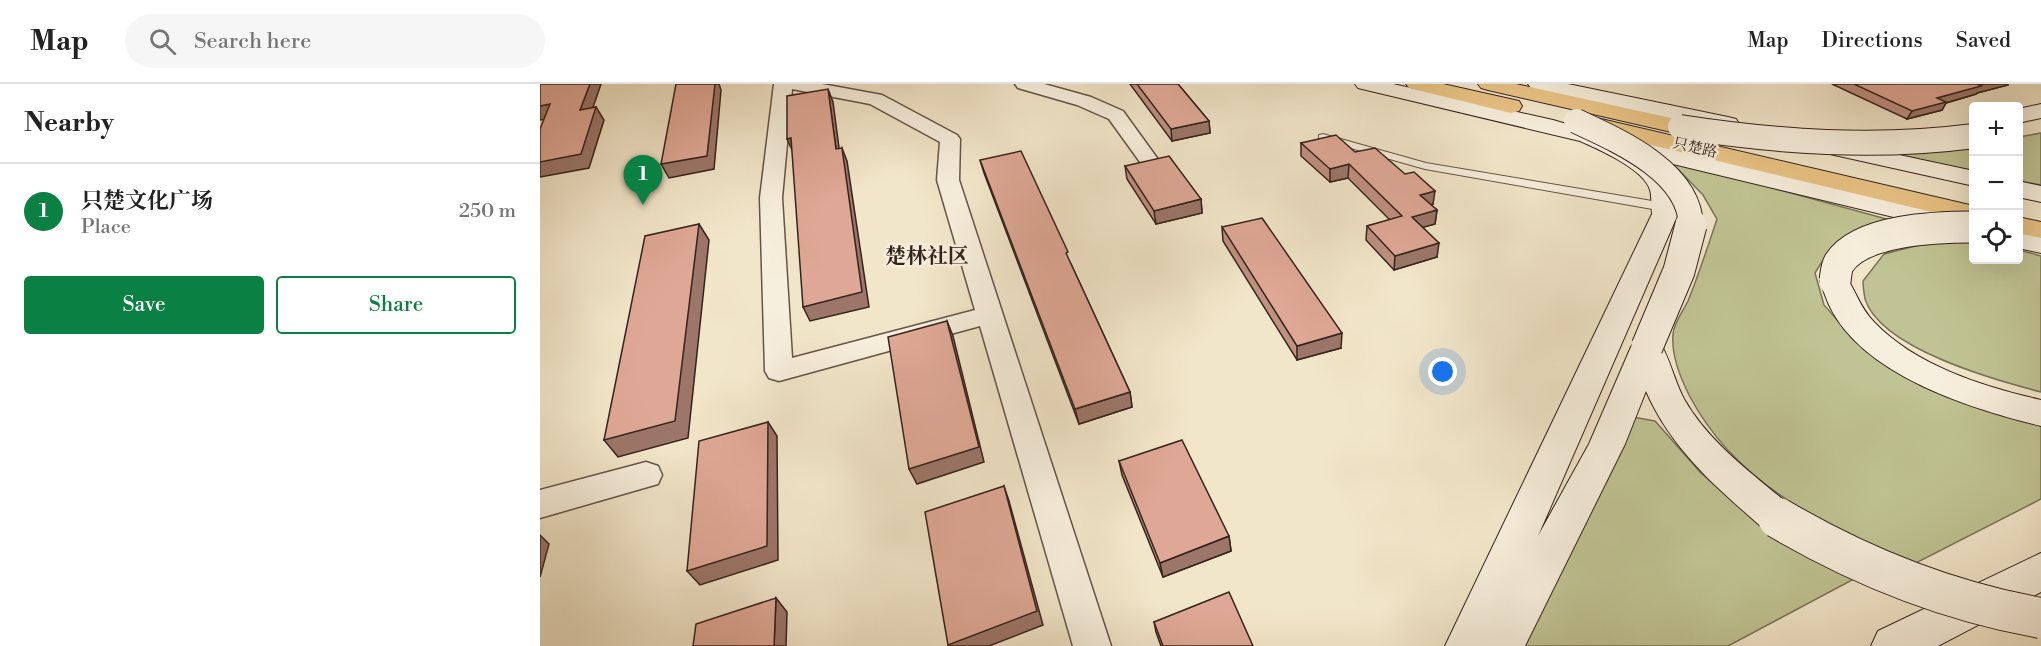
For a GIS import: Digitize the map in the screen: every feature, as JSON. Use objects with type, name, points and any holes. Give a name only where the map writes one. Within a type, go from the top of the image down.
[{"type":"main road","points":[[1365,84],[1582,128],[1969,227]]},
{"type":"main road","name":"只楚路","points":[[1416,84],[1582,128],[1969,213]]},
{"type":"main road","name":"只楚路","points":[[1488,84],[1969,196]]},
{"type":"main road","points":[[1549,85],[1969,178]]},
{"type":"main road","points":[[2023,115],[2041,111]]},
{"type":"main road","points":[[1705,120],[1773,130],[1885,137],[1969,125]]},
{"type":"main road","points":[[2023,127],[2041,125]]},
{"type":"main road","points":[[1468,646],[1665,214],[1662,186],[1640,163],[1582,128]]},
{"type":"main road","points":[[1502,646],[1607,444],[1683,255],[1692,222],[1687,203],[1668,177],[1651,162],[1610,136],[1582,128]]},
{"type":"main road","points":[[1680,128],[1753,139],[1853,146],[1893,146],[1969,137]]},
{"type":"main road","points":[[2023,190],[2041,194]]},
{"type":"main road","points":[[2023,208],[2041,212]]},
{"type":"main road","points":[[1969,228],[1909,230],[1844,255],[1834,273],[1837,296],[1845,311],[1859,328],[1899,356],[1964,389],[2041,413]]},
{"type":"main road","points":[[2023,228],[2041,230]]},
{"type":"main road","points":[[2023,240],[2041,245]]},
{"type":"main road","points":[[1647,347],[1669,404],[1689,433],[1716,463],[1778,518],[1819,544],[1887,577],[1966,603],[2041,618]]},
{"type":"main road","points":[[1894,646],[2027,579]]},
{"type":"street","points":[[783,84],[771,198],[779,371],[990,315]]},
{"type":"street","points":[[792,84],[875,99],[950,139],[948,180],[1092,646]]},
{"type":"street","points":[[1024,84],[1084,100],[1116,115],[1147,158]]},
{"type":"street","points":[[540,504],[646,475]]},
{"type":"lane","points":[[1323,137],[1425,166],[1665,207]]},
{"type":"green space","points":[[2041,133],[2041,185],[2023,182],[2023,136]]},
{"type":"green space","points":[[1969,145],[1969,170],[1889,154]]},
{"type":"green space","points":[[1669,160],[1894,221],[1866,228],[1847,236],[1831,249],[1815,273],[1824,305],[1854,339],[2041,426],[2041,499],[1914,564],[1816,517],[1758,479],[1732,455],[1709,427],[1689,395],[1677,366],[1673,350],[1674,330],[1692,291],[1717,219],[1703,195]]},
{"type":"green space","points":[[1969,240],[1969,264],[2023,264],[2023,251],[2041,256],[2041,392],[1942,360],[1893,333],[1875,317],[1865,299],[1863,281],[1884,254],[1931,242]]},
{"type":"green space","points":[[1627,416],[1655,421],[1701,473],[1740,508],[1854,579],[1728,646],[1510,646]]},
{"type":"building","points":[[540,84],[590,84],[580,110],[596,107],[581,154],[540,162],[540,129],[550,104],[540,106]]},
{"type":"building","points":[[676,84],[715,84],[707,156],[661,164]]},
{"type":"building","points":[[1137,84],[1178,84],[1209,121],[1171,129]]},
{"type":"building","points":[[1854,84],[1984,84],[1937,98],[1946,102],[1912,111]]},
{"type":"building","points":[[828,89],[836,149],[842,148],[862,292],[803,307],[791,138],[787,139],[787,96]]},
{"type":"building","points":[[1336,135],[1355,152],[1375,148],[1405,174],[1414,172],[1435,191],[1420,195],[1437,210],[1412,217],[1439,243],[1395,256],[1367,226],[1402,216],[1349,164],[1330,169],[1301,143]]},
{"type":"building","points":[[1021,151],[1130,392],[1075,409],[980,160]]},
{"type":"building","points":[[1169,156],[1201,199],[1154,211],[1125,166]]},
{"type":"building","points":[[1262,218],[1342,333],[1297,346],[1222,227]]},
{"type":"building","points":[[699,224],[675,421],[604,440],[645,236]]},
{"type":"building","points":[[947,321],[979,447],[909,469],[888,337]]},
{"type":"building","points":[[768,422],[767,546],[687,571],[699,441]]},
{"type":"building","points":[[1182,440],[1229,536],[1160,563],[1119,461]]},
{"type":"building","points":[[1004,486],[1037,611],[948,645],[925,512]]},
{"type":"building","points":[[1229,592],[1253,646],[1163,646],[1154,622]]},
{"type":"building","points":[[776,598],[774,646],[693,646],[696,624]]},
{"type":"place","name":"只楚文化广场","points":[[643,205]]},
{"type":"district","name":"楚林社区","points":[[927,257]]}]
